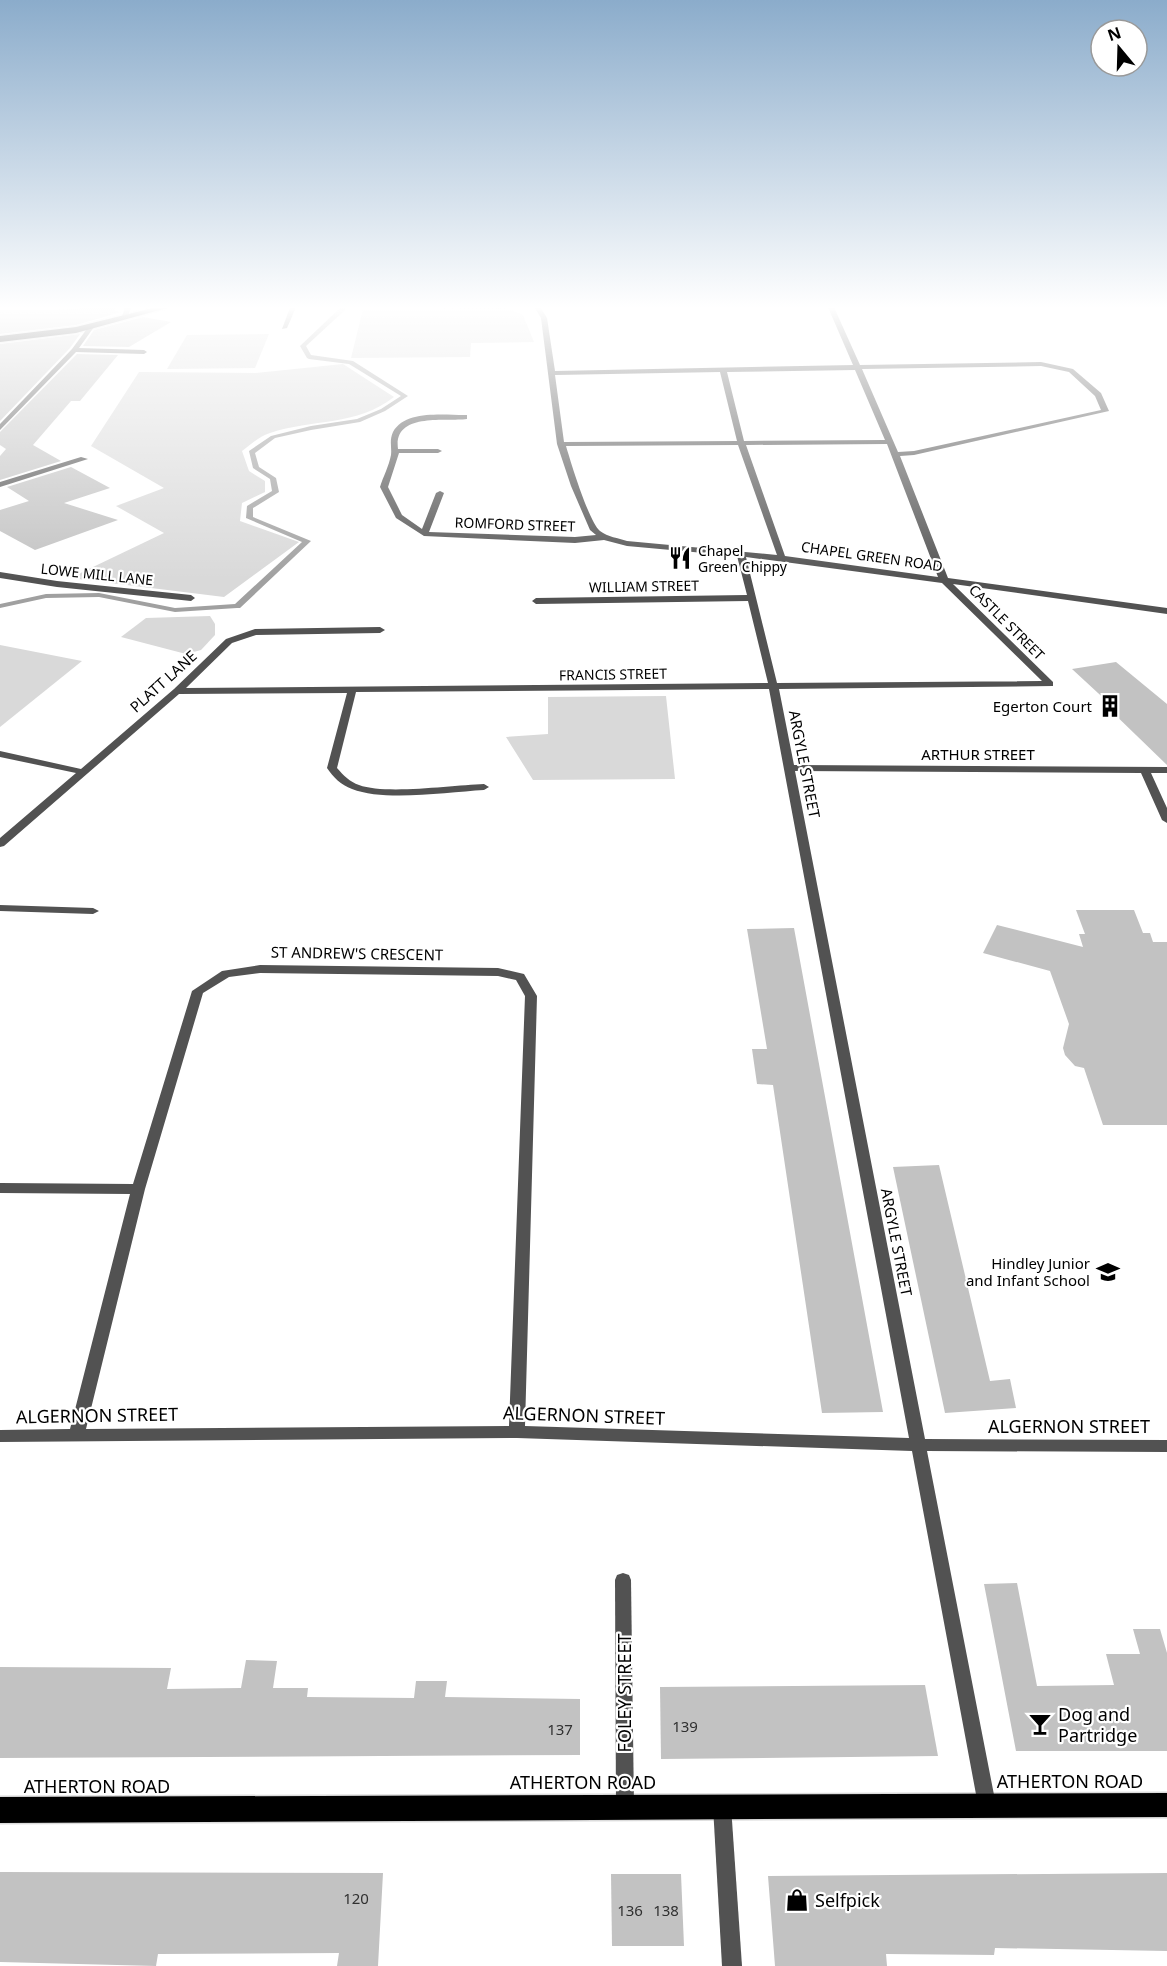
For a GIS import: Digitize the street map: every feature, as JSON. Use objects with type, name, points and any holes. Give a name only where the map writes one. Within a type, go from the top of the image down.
[{"type":"highway","name":"ATHERTON ROAD","points":[[0,1810],[1167,1805]]},
{"type":"street","points":[[0,428],[30,397]]},
{"type":"street","points":[[555,397],[561,444],[575,486],[594,530],[604,537]]},
{"type":"street","points":[[730,397],[741,442],[782,558]]},
{"type":"street","points":[[871,397],[944,580]]},
{"type":"street","points":[[895,454],[914,453],[1106,411],[1099,397]]},
{"type":"street","points":[[440,493],[424,534],[399,516],[384,487],[395,451],[394,441],[405,424],[421,418],[464,417]]},
{"type":"street","points":[[561,444],[890,442]]},
{"type":"street","points":[[395,451],[438,451]]},
{"type":"street","points":[[0,485],[84,459]]},
{"type":"street","name":"ROMFORD STREET","points":[[424,534],[575,540],[604,537]]},
{"type":"street","name":"CHAPEL GREEN ROAD","points":[[604,537],[627,543],[782,558],[1167,611]]},
{"type":"street","name":"ARGYLE STREET","points":[[741,554],[773,685],[920,1445],[941,1574],[987,1804]]},
{"type":"street","name":"LOWE MILL LANE","points":[[0,575],[57,584],[191,598]]},
{"type":"street","name":"CASTLE STREET","points":[[944,580],[1050,684]]},
{"type":"street","name":"WILLIAM STREET","points":[[536,601],[753,598]]},
{"type":"street","name":"PLATT LANE","points":[[0,844],[177,691],[229,640],[240,635],[273,631],[380,630]]},
{"type":"street","name":"FRANCIS STREET","points":[[177,691],[1050,684]]},
{"type":"street","points":[[352,690],[332,768],[342,780],[359,788],[389,790],[484,787]]},
{"type":"street","points":[[2,754],[83,772]]},
{"type":"street","name":"ARTHUR STREET","points":[[789,768],[1167,770]]},
{"type":"street","points":[[1145,771],[1167,820]]},
{"type":"street","points":[[0,908],[93,910]]},
{"type":"street","name":"ST ANDREW'S CRESCENT","points":[[77,1434],[138,1189],[198,991],[226,974],[260,969],[498,972],[520,977],[531,996],[517,1432]]},
{"type":"street","points":[[0,1188],[138,1189]]},
{"type":"street","name":"ALGERNON STREET","points":[[0,1436],[517,1432],[920,1445],[1167,1446]]},
{"type":"street","name":"FOLEY STREET","points":[[623,1580],[625,1806]]},
{"type":"street","points":[[722,1806],[732,1966]]},
{"type":"shaded area","points":[[123,397],[394,397],[365,413],[270,433],[242,451],[249,471],[265,481],[265,492],[242,503],[240,521],[299,542],[224,597],[70,578],[164,533],[116,506],[164,488],[91,446]]},
{"type":"shaded area","points":[[210,616],[215,624],[215,635],[201,650],[186,654],[121,637],[146,618]]},
{"type":"shaded area","points":[[0,645],[82,661],[0,727]]},
{"type":"shaded area","points":[[666,696],[675,779],[533,780],[506,737],[548,734],[548,697]]},
{"type":"building","points":[[0,397],[23,397],[0,421]]},
{"type":"building","points":[[35,397],[84,397],[80,401],[71,401],[33,445],[61,461],[0,480],[0,456],[6,449],[0,445],[0,432]]},
{"type":"building","points":[[71,467],[110,488],[64,503],[118,520],[35,550],[0,531],[0,510],[29,501],[7,487]]},
{"type":"building","name":"Egerton Court","points":[[1116,662],[1167,704],[1167,765],[1105,705],[1111,705],[1072,669]]},
{"type":"building","points":[[1076,910],[1134,910],[1143,933],[1150,933],[1153,942],[1167,942],[1167,1125],[1103,1125],[1084,1068],[1075,1066],[1065,1055],[1063,1048],[1069,1024],[1050,971],[983,953],[997,925],[1083,947],[1079,934],[1085,934]]},
{"type":"building","points":[[794,928],[883,1412],[822,1413],[773,1085],[757,1084],[752,1049],[767,1049],[747,929]]},
{"type":"building","points":[[939,1165],[990,1381],[1010,1379],[1016,1408],[945,1413],[893,1167]]},
{"type":"building","points":[[1017,1583],[1037,1686],[1114,1685],[1106,1654],[1140,1654],[1133,1629],[1160,1629],[1167,1653],[1167,1751],[1016,1751],[984,1584]]},
{"type":"building","points":[[246,1660],[277,1661],[273,1688],[308,1688],[307,1697],[414,1698],[416,1681],[447,1681],[445,1697],[580,1699],[580,1755],[0,1758],[0,1667],[171,1668],[167,1689],[241,1688]]},
{"type":"building","points":[[925,1685],[938,1756],[661,1759],[660,1687]]},
{"type":"building","points":[[0,1872],[383,1873],[378,1966],[337,1966],[339,1953],[158,1954],[156,1966],[0,1962]]},
{"type":"building","points":[[1167,1873],[1167,1951],[995,1948],[994,1955],[886,1954],[887,1966],[775,1966],[768,1876]]},
{"type":"building","points":[[611,1874],[681,1874],[684,1946],[612,1946]]},
{"type":"waterway","points":[[0,606],[46,596],[99,595],[175,610],[237,606],[307,541],[250,518],[249,507],[276,492],[273,478],[256,468],[251,452],[273,437],[311,428],[358,421],[383,410],[404,397]]},
{"type":"place","name":"Chapel Green Chippy","points":[[680,558]]},
{"type":"place","name":"Egerton Court","points":[[1110,706]]},
{"type":"place","name":"Hindley Junior and Infant School","points":[[1108,1272]]},
{"type":"place","name":"Dog and Partridge","points":[[1040,1724]]},
{"type":"place","name":"Selfpick","points":[[797,1900]]}]
